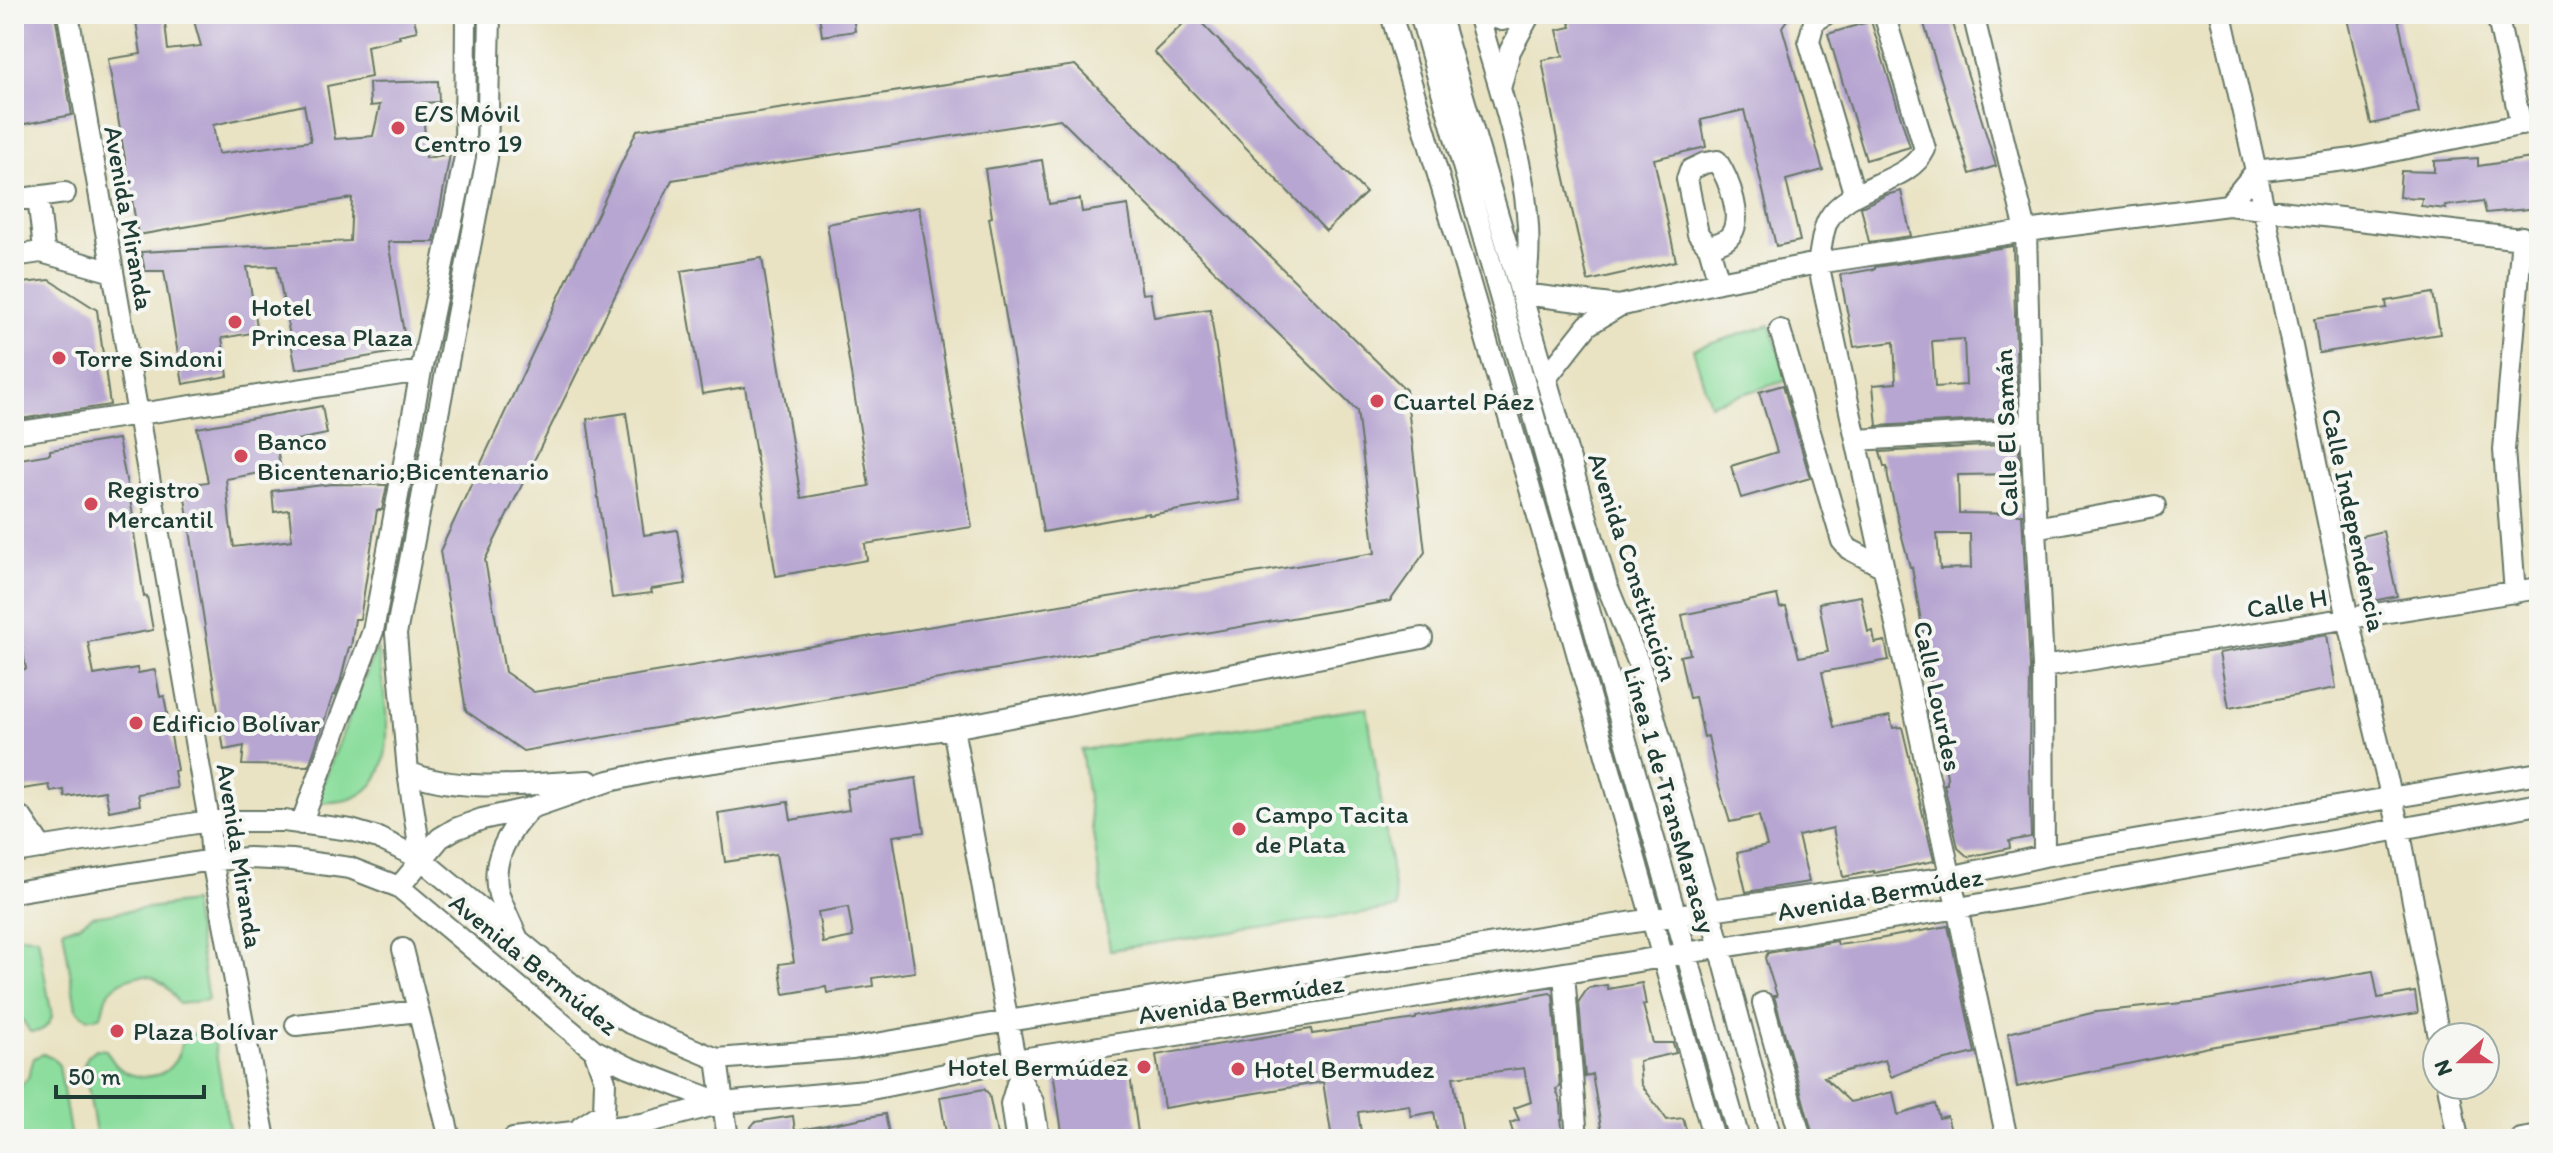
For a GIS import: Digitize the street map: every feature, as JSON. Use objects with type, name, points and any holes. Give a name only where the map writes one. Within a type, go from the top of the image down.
[{"type":"street","name":"Avenida Miranda","points":[[68,14],[209,821],[212,860],[265,1139]]},
{"type":"street","points":[[301,824],[373,631],[421,371],[465,157],[466,14]]},
{"type":"street","points":[[421,859],[408,772],[396,634],[487,158],[490,14]]},
{"type":"street","points":[[1391,14],[1552,564],[1714,1139]]},
{"type":"street","name":"Línea 1 de TransMaracay","points":[[1420,14],[1739,1139]]},
{"type":"street","name":"Avenida Constitución","points":[[1439,14],[1606,583],[1639,664],[1710,910],[1771,1139]]},
{"type":"street","points":[[1478,14],[1523,185],[1529,256],[1523,294],[1619,306]]},
{"type":"street","points":[[1485,14],[1502,20],[1528,14]]},
{"type":"street","points":[[1500,89],[1510,51],[1528,14]]},
{"type":"street","points":[[1826,14],[1814,22],[1809,41],[1855,196]]},
{"type":"street","points":[[1818,263],[1828,220],[1845,202],[1910,167],[1925,149],[1884,14]]},
{"type":"street","name":"Calle El Samán","points":[[1973,14],[2026,231],[2031,430],[2043,667],[2044,856]]},
{"type":"street","name":"Calle Independencia","points":[[2221,14],[2348,619],[2399,828],[2436,1021]]},
{"type":"street","points":[[2228,205],[2256,171],[2353,159],[2530,123],[2497,14]]},
{"type":"street","points":[[1456,73],[1492,67]]},
{"type":"street","points":[[14,200],[65,193]]},
{"type":"street","points":[[38,197],[44,245],[41,252]]},
{"type":"street","points":[[1546,378],[1588,325],[1619,306],[1818,263],[2026,231],[2228,205],[2530,239],[2508,386],[2504,450],[2515,593]]},
{"type":"street","points":[[1709,247],[1719,282]]},
{"type":"street","points":[[14,256],[41,252],[113,272]]},
{"type":"street","points":[[445,252],[467,256]]},
{"type":"street","name":"Calle Lourdes","points":[[1818,263],[2007,1139]]},
{"type":"street","points":[[1780,330],[1842,541],[1849,549],[1883,567]]},
{"type":"street","points":[[14,433],[421,371]]},
{"type":"street","points":[[1856,440],[2031,430]]},
{"type":"street","points":[[2035,528],[2155,506]]},
{"type":"street","name":"Calle H","points":[[2043,667],[2539,588]]},
{"type":"street","points":[[373,631],[396,634]]},
{"type":"street","points":[[399,887],[440,838],[455,829],[482,819],[531,808],[609,781],[664,769],[953,728],[1422,638]]},
{"type":"street","points":[[953,728],[1017,1069],[1033,1102],[1039,1139]]},
{"type":"street","points":[[408,772],[457,785],[609,781]]},
{"type":"street","name":"Avenida Bermúdez","points":[[14,852],[209,821],[284,821],[351,830],[378,838],[421,859],[574,986],[628,1022],[717,1059],[853,1048],[1710,910],[1950,877],[2044,856],[2539,773]]},
{"type":"street","name":"Avenida Bermúdez","points":[[14,892],[212,860],[292,860],[350,868],[399,887],[594,1050],[628,1067],[722,1103],[866,1090],[1017,1069],[1564,973],[1959,908],[2539,804]]},
{"type":"street","points":[[519,940],[498,892],[497,863],[515,825],[531,808]]},
{"type":"street","points":[[14,813],[22,818],[42,848]]},
{"type":"street","points":[[403,949],[450,1139]]},
{"type":"street","points":[[1564,973],[1577,1139]]},
{"type":"street","points":[[1763,1003],[1801,1139]]},
{"type":"street","points":[[296,1025],[418,1011]]},
{"type":"street","points":[[577,1130],[604,1112],[605,1081],[594,1050]]},
{"type":"street","points":[[717,1059],[728,1139]]},
{"type":"street","points":[[1016,1139],[1011,1104],[1017,1069]]},
{"type":"street","points":[[2451,1101],[2458,1139]]},
{"type":"street","points":[[513,1139],[642,1124],[722,1103]]},
{"type":"street","points":[[2521,1139],[2539,1136]]},
{"type":"green space","points":[[1770,325],[1788,380],[1710,404],[1693,349]]},
{"type":"green space","points":[[377,647],[387,731],[386,753],[380,772],[370,788],[353,798],[315,803]]},
{"type":"green space","name":"Campo Tacita de Plata","points":[[1367,708],[1397,908],[1110,950],[1081,750]]},
{"type":"green space","points":[[192,902],[208,1000],[179,1004],[161,982],[144,976],[129,978],[110,991],[101,1016],[87,1017],[76,1009],[63,929],[79,925],[92,916]]},
{"type":"green space","points":[[14,936],[38,937],[52,1017],[46,1027],[38,1031],[30,1032],[19,1014],[14,1012]]},
{"type":"green space","points":[[212,1030],[229,1128],[228,1139],[97,1139],[84,1064],[88,1056],[96,1049],[106,1050],[116,1064],[129,1074],[152,1076],[174,1063],[183,1036]]},
{"type":"green space","points":[[43,1054],[59,1065],[71,1139],[14,1139],[14,1093],[28,1078],[34,1058]]},
{"type":"building","points":[[14,14],[55,14],[72,115],[14,126],[14,88],[18,87],[14,64]]},
{"type":"building","points":[[135,14],[164,14],[168,50],[201,46],[192,14],[413,14],[417,31],[367,46],[371,77],[327,86],[335,139],[373,136],[380,105],[370,106],[369,83],[438,81],[439,102],[423,103],[426,158],[450,154],[434,242],[388,242],[407,350],[296,369],[277,266],[247,267],[258,332],[222,338],[228,376],[183,384],[164,271],[145,271],[141,252],[350,241],[352,198],[138,235],[108,59],[141,54]],"holes":[[[304,105],[311,141],[218,154],[213,125]]]},
{"type":"building","points":[[819,14],[853,14],[855,31],[822,36]]},
{"type":"building","points":[[1193,14],[1366,193],[1326,231],[1154,52]]},
{"type":"building","points":[[1568,14],[1791,14],[1782,27],[1823,170],[1786,180],[1800,241],[1776,246],[1744,110],[1701,120],[1706,147],[1654,159],[1676,261],[1588,281],[1542,60],[1563,56],[1557,30],[1571,27]]},
{"type":"building","points":[[1921,14],[1949,14],[1996,166],[1970,174]]},
{"type":"building","points":[[2346,14],[2397,14],[2419,113],[2371,124]]},
{"type":"building","points":[[1871,21],[1910,147],[1866,160],[1828,34]]},
{"type":"building","name":"Cuartel Páez","points":[[1075,65],[1406,390],[1425,552],[1390,601],[523,751],[466,711],[440,551],[637,130]],"holes":[[[1060,119],[1357,411],[1375,553],[534,692],[505,672],[485,560],[672,180]]]},
{"type":"building","points":[[2539,157],[2539,208],[2486,213],[2483,201],[2445,206],[2446,209],[2421,206],[2422,198],[2399,197],[2401,171],[2434,172],[2434,161],[2478,158],[2478,166]]},
{"type":"building","points":[[1042,160],[1049,204],[1080,199],[1082,212],[1128,205],[1142,294],[1150,293],[1154,317],[1210,309],[1239,500],[1043,532],[989,218],[992,217],[985,169]]},
{"type":"building","points":[[1901,191],[1911,236],[1869,242],[1861,207]]},
{"type":"building","points":[[919,207],[972,527],[865,544],[867,560],[776,576],[745,387],[702,394],[681,271],[762,258],[801,498],[869,486],[827,224]]},
{"type":"building","points":[[2013,246],[2018,418],[1877,426],[1873,385],[1896,383],[1894,342],[1854,347],[1840,275]],"holes":[[[1964,339],[1966,385],[1935,387],[1932,341]]]},
{"type":"building","name":"Torre Sindoni","points":[[50,280],[97,310],[110,405],[14,420],[14,284]]},
{"type":"building","points":[[2433,293],[2440,334],[2319,353],[2314,319],[2387,308],[2386,301]]},
{"type":"building","points":[[1783,385],[1810,478],[1741,498],[1731,466],[1777,452],[1759,392]]},
{"type":"building","points":[[322,406],[327,434],[276,444],[281,469],[226,479],[234,547],[292,540],[289,510],[274,512],[272,491],[332,484],[387,485],[382,510],[377,510],[360,619],[355,619],[351,647],[340,683],[309,766],[242,765],[244,746],[224,750],[183,485],[208,482],[197,428]]},
{"type":"building","points":[[626,413],[644,535],[677,530],[686,584],[651,589],[652,593],[612,598],[587,419]]},
{"type":"building","points":[[118,439],[133,515],[144,597],[147,596],[153,630],[88,642],[94,675],[137,668],[138,673],[155,670],[160,697],[164,696],[177,770],[174,771],[177,788],[138,794],[140,805],[109,811],[105,791],[65,797],[64,790],[51,792],[49,785],[22,789],[18,763],[14,764],[14,671],[26,669],[14,601],[14,460],[50,454],[50,450]]},
{"type":"building","points":[[2019,446],[2020,474],[1958,475],[1959,513],[2022,514],[2030,667],[2031,837],[2009,841],[2010,848],[1968,857],[1958,848],[1944,784],[1947,784],[1947,777],[1912,567],[1900,529],[1887,466],[1884,466],[1880,452]],"holes":[[[1937,534],[1970,534],[1971,568],[1940,569]]]},
{"type":"building","points":[[2383,531],[2397,596],[2373,601],[2365,596],[2353,538]]},
{"type":"building","points":[[1777,595],[1780,608],[1786,607],[1799,657],[1828,652],[1819,603],[1861,596],[1868,632],[1873,631],[1875,643],[1885,641],[1889,660],[1822,672],[1834,727],[1890,716],[1893,728],[1902,727],[1934,861],[1843,877],[1833,828],[1798,836],[1809,882],[1746,892],[1737,853],[1767,846],[1759,816],[1730,822],[1708,736],[1704,737],[1695,697],[1689,698],[1680,656],[1690,654],[1682,615]]},
{"type":"building","points":[[2327,635],[2336,688],[2229,708],[2219,653]]},
{"type":"building","points":[[916,778],[924,832],[893,836],[915,972],[872,978],[873,986],[827,993],[826,987],[784,994],[779,964],[794,962],[776,854],[725,862],[718,813],[788,802],[791,820],[849,810],[846,789]],"holes":[[[848,907],[853,937],[823,943],[818,912]]]},
{"type":"building","points":[[1948,926],[1975,1053],[1913,1068],[1891,1077],[1885,1060],[1824,1077],[1850,1102],[1893,1092],[1898,1115],[1935,1104],[1939,1118],[1947,1116],[1953,1139],[1814,1139],[1774,996],[1777,996],[1765,958],[1768,953],[1837,941],[1838,945],[1868,941]]},
{"type":"building","points":[[2373,971],[2378,998],[2415,992],[2418,1013],[2209,1047],[2017,1087],[2008,1033],[2096,1012],[2201,1001]]},
{"type":"building","points":[[1642,983],[1646,1005],[1643,1005],[1653,1043],[1673,1043],[1676,1053],[1639,1061],[1641,1084],[1667,1120],[1683,1118],[1688,1136],[1603,1139],[1592,1074],[1585,1077],[1579,1001],[1588,988],[1607,985],[1608,989]]},
{"type":"building","points":[[1550,993],[1553,995],[1560,1087],[1556,1089],[1561,1104],[1564,1139],[1515,1139],[1510,1123],[1519,1120],[1514,1108],[1531,1102],[1524,1068],[1453,1077],[1464,1139],[1439,1139],[1434,1112],[1411,1116],[1409,1105],[1358,1112],[1362,1139],[1332,1139],[1323,1082],[1164,1108],[1156,1055],[1311,1029],[1312,1034],[1416,1019]]},
{"type":"building","points":[[1128,1061],[1138,1133],[1096,1139],[1063,1139],[1053,1071]]},
{"type":"building","points":[[984,1089],[989,1094],[998,1139],[947,1139],[940,1097]]},
{"type":"building","points":[[885,1114],[890,1139],[753,1139],[751,1127],[755,1122],[793,1116],[795,1131]]},
{"type":"place","name":"E/S Móvil Centro 19","points":[[398,128]]},
{"type":"place","name":"Hotel Princesa Plaza","points":[[235,322]]},
{"type":"place","name":"Torre Sindoni","points":[[59,358]]},
{"type":"place","name":"Cuartel Páez","points":[[1377,401]]},
{"type":"place","name":"Banco Bicentenario;Bicentenario","points":[[241,456]]},
{"type":"place","name":"Registro Mercantil","points":[[91,504]]},
{"type":"place","name":"Edificio Bolívar","points":[[136,723]]},
{"type":"place","name":"Campo Tacita de Plata","points":[[1239,829]]},
{"type":"place","name":"Plaza Bolívar","points":[[117,1031]]},
{"type":"place","name":"Hotel Bermúdez","points":[[1144,1067]]},
{"type":"place","name":"Hotel Bermudez","points":[[1238,1069]]}]
